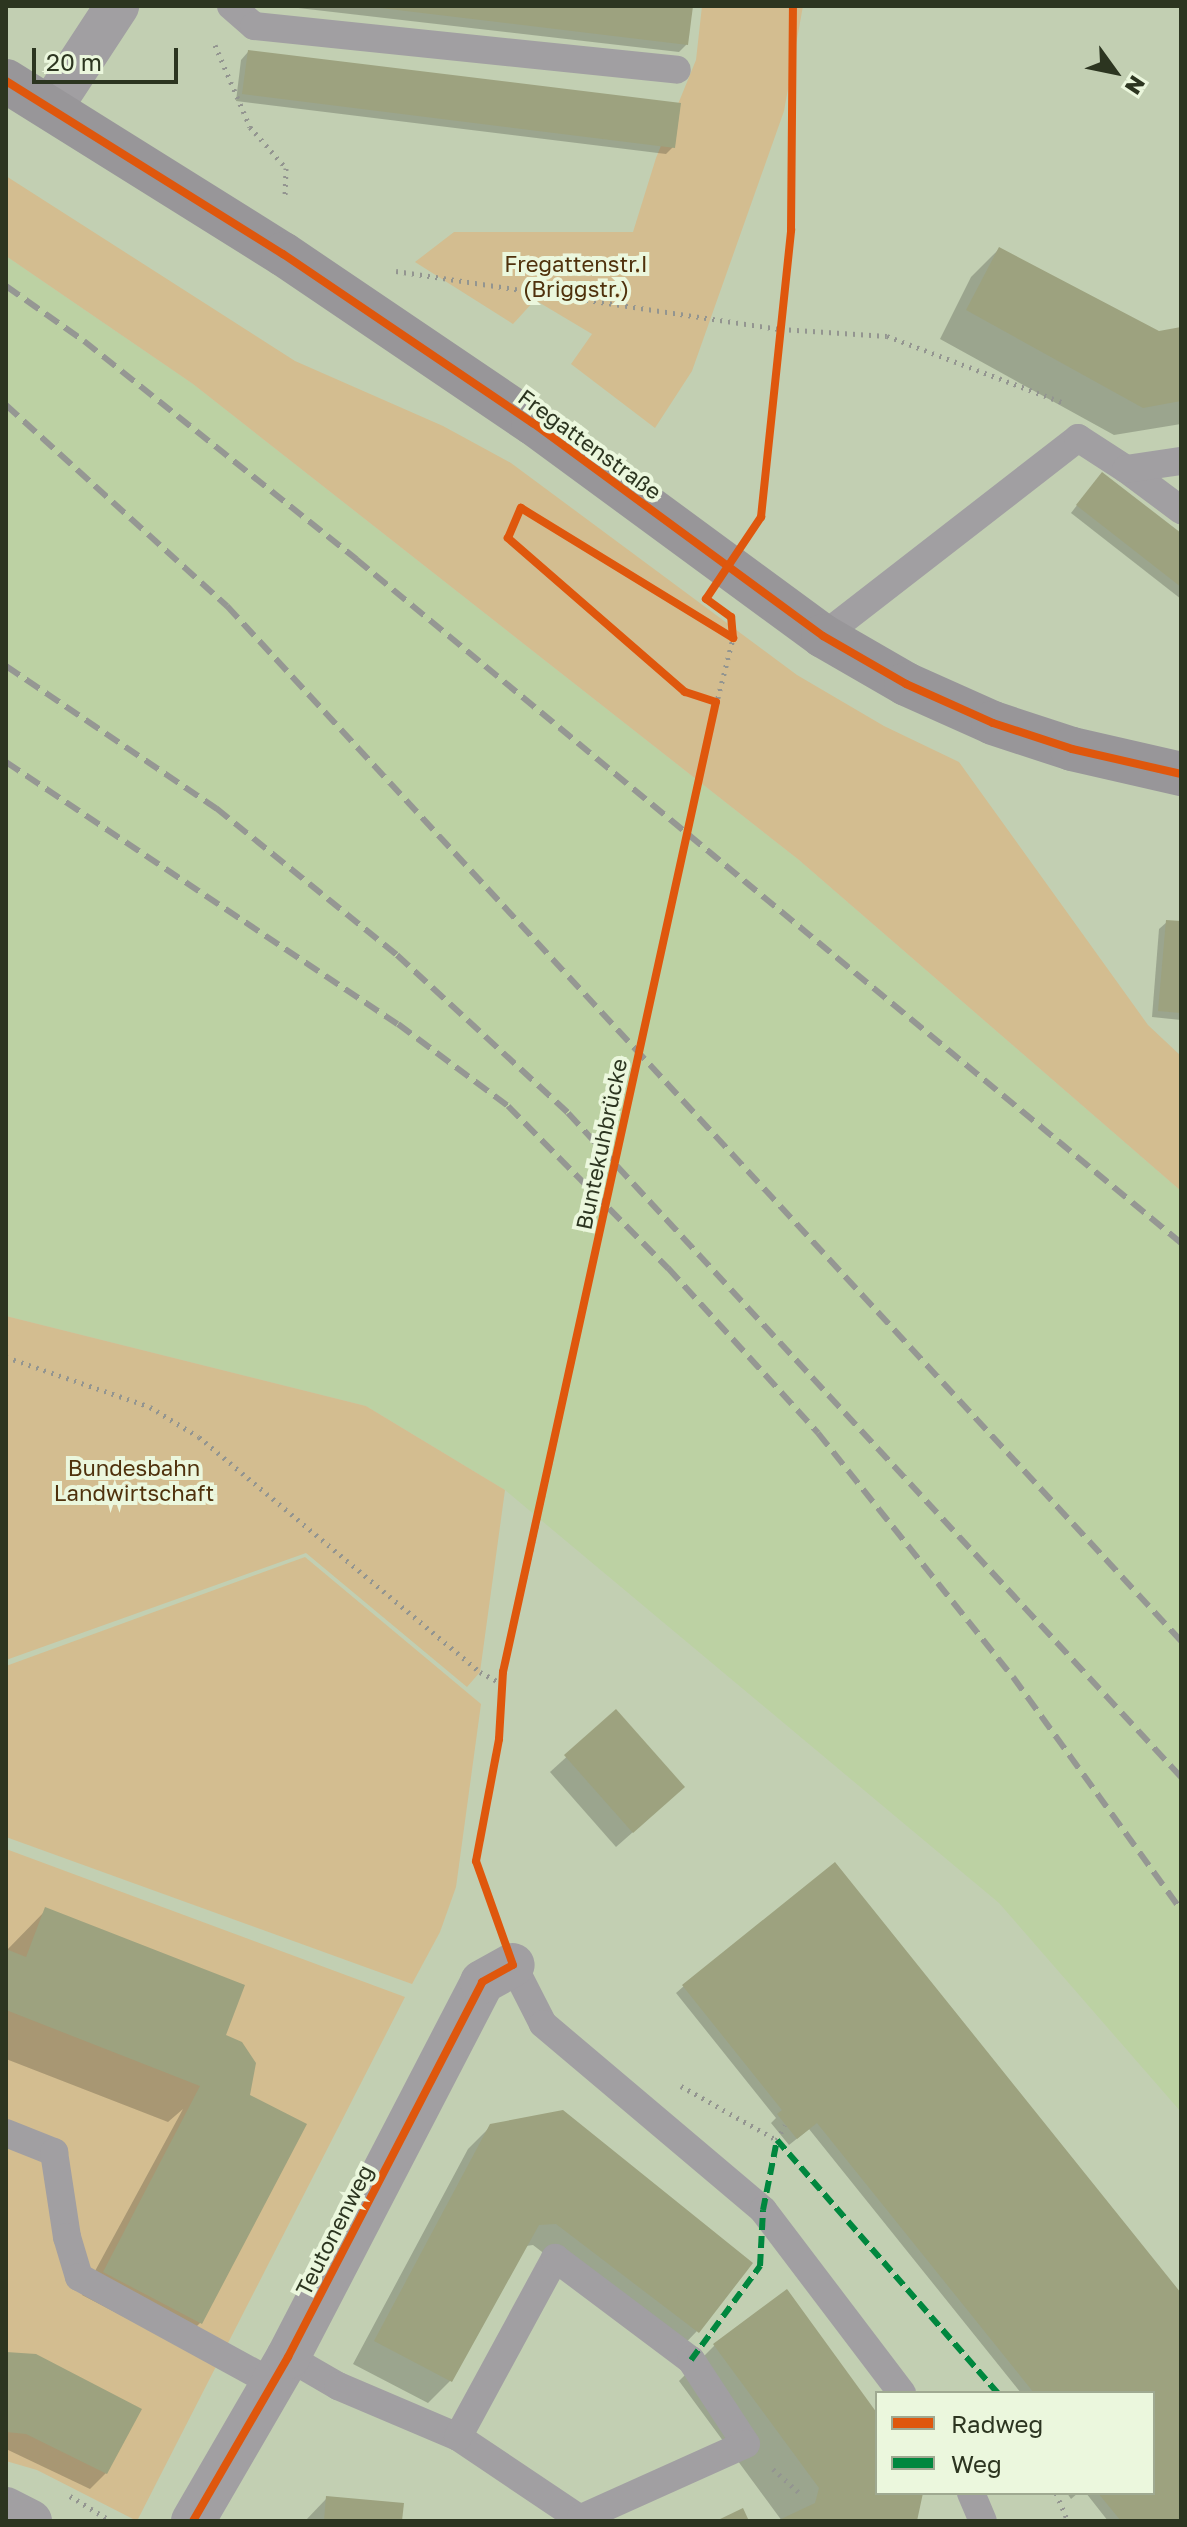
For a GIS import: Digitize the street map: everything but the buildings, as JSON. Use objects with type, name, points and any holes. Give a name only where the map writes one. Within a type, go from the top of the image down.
[{"type":"street","points":[[51,107],[117,6]]},
{"type":"street","name":"Fregattenstraße","points":[[6,81],[283,254],[533,423],[823,636],[906,684],[993,723],[1072,749],[1181,774]]},
{"type":"street","name":"Teutonenweg","points":[[193,2521],[280,2370],[482,1982],[513,1965]]},
{"type":"street","points":[[6,2509],[30,2521]]},
{"type":"lane","points":[[231,6],[254,26],[677,70]]},
{"type":"lane","points":[[823,636],[1078,438],[1181,510]]},
{"type":"lane","points":[[1126,469],[1181,461]]},
{"type":"lane","points":[[513,1965],[543,2024],[763,2210],[900,2391]]},
{"type":"lane","points":[[6,2133],[54,2152],[67,2237],[79,2277],[280,2370],[338,2386],[458,2437],[582,2519],[746,2444],[691,2360],[555,2258],[458,2437]]},
{"type":"lane","points":[[972,2495],[983,2521]]},
{"type":"path","points":[[210,30],[250,127],[286,168],[283,254]]},
{"type":"path","points":[[392,271],[781,329],[887,336],[1072,406]]},
{"type":"path","points":[[716,702],[685,692],[508,538],[521,508],[733,638]]},
{"type":"path","points":[[728,568],[706,599],[731,617],[733,638]]},
{"type":"path","points":[[6,1357],[150,1407],[199,1437],[480,1672],[501,1683]]},
{"type":"path","points":[[496,1754],[499,1739]]},
{"type":"path","points":[[673,2081],[777,2140],[785,2125]]},
{"type":"path","points":[[1057,2495],[1068,2521]]},
{"type":"shaded area","points":[[6,256],[193,384],[799,860],[1181,1191],[1181,2112],[999,1903],[505,1490],[366,1406],[6,1316]]},
{"type":"green space","name":"Fregattenstr.I (Briggstr.)","points":[[702,6],[803,6],[784,111],[692,371],[655,428],[571,364],[592,334],[535,300],[513,324],[415,262],[454,232],[633,232],[656,158],[696,60]]},
{"type":"green space","points":[[6,176],[295,361],[443,426],[511,463],[797,675],[884,726],[959,762],[1148,1025],[1181,1056],[1181,1191],[799,860],[193,384],[6,256]]},
{"type":"green space","name":"Bundesbahn Landwirtschaft","points":[[6,1316],[366,1406],[505,1490],[480,1672],[467,1687],[306,1553],[6,1660]]},
{"type":"green space","points":[[305,1557],[481,1704],[456,1887],[440,1932],[412,1984],[6,1837],[6,1666]]},
{"type":"green space","points":[[6,1849],[405,1997],[137,2521],[37,2470],[6,2461]]},
{"type":"railway","points":[[6,286],[84,341],[356,559],[1181,1243]]},
{"type":"railway","points":[[6,405],[227,606],[1181,1641]]},
{"type":"railway","points":[[6,666],[216,808],[397,955],[568,1113],[1181,1777]]},
{"type":"railway","points":[[6,762],[398,1024],[508,1106],[668,1268],[818,1433],[1013,1677],[1181,1910]]},
{"type":"marked path","points":[[777,2140],[996,2391]]},
{"type":"marked path","points":[[691,2360],[760,2266],[763,2210],[777,2140]]},
{"type":"cycle path","name":"Buntekuhbrücke","points":[[193,2521],[288,2357],[482,1982],[513,1965],[476,1861],[499,1739],[503,1672],[716,702],[685,692],[508,538],[521,508],[733,638],[731,617],[706,599],[761,517],[791,230],[793,6]]},
{"type":"cycle path","points":[[6,81],[283,254],[533,423],[823,636],[906,684],[993,723],[1072,749],[1181,774]]}]
